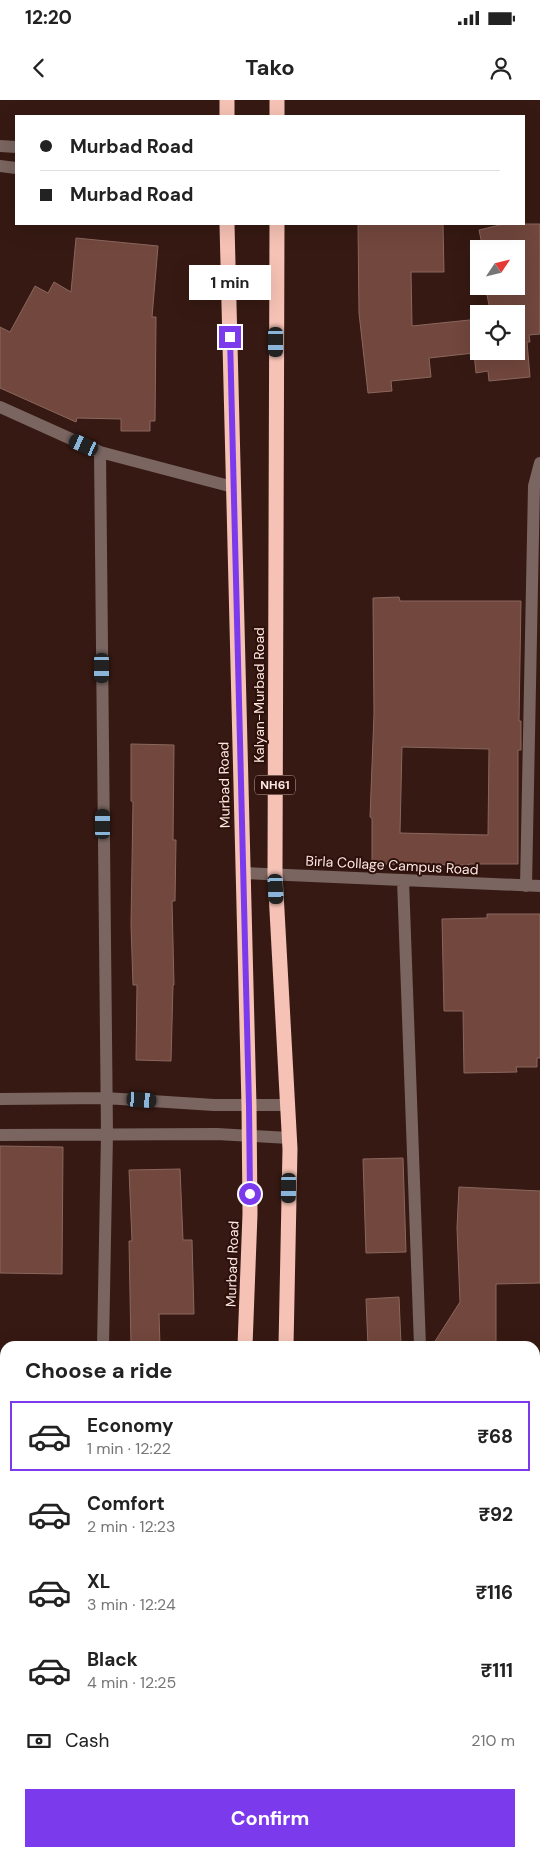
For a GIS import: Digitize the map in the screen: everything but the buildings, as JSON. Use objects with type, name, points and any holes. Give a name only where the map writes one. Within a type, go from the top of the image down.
[{"type":"highway","points":[[227,100],[227,115]]},
{"type":"highway","points":[[277,115],[278,100]]},
{"type":"highway","name":"Murbad Road","points":[[227,225],[249,1106],[250,1214],[245,1341]]},
{"type":"highway","name":"Kalyan-Murbad Road","points":[[277,225],[275,874],[290,1149],[286,1341]]},
{"type":"street","points":[[0,146],[15,147]]},
{"type":"street","points":[[0,166],[15,168]]},
{"type":"street","points":[[0,407],[100,452],[233,487]]},
{"type":"street","points":[[100,452],[105,1098],[107,1134],[103,1341]]},
{"type":"street","points":[[526,886],[534,486],[540,463]]},
{"type":"street","name":"Birla Collage Campus Road","points":[[242,873],[540,886]]},
{"type":"street","points":[[403,880],[420,1341]]},
{"type":"street","points":[[0,1099],[105,1098],[249,1106],[287,1106]]},
{"type":"street","points":[[0,1135],[217,1134],[289,1138]]},
{"type":"route","points":[[230,337],[250,1194]]}]
